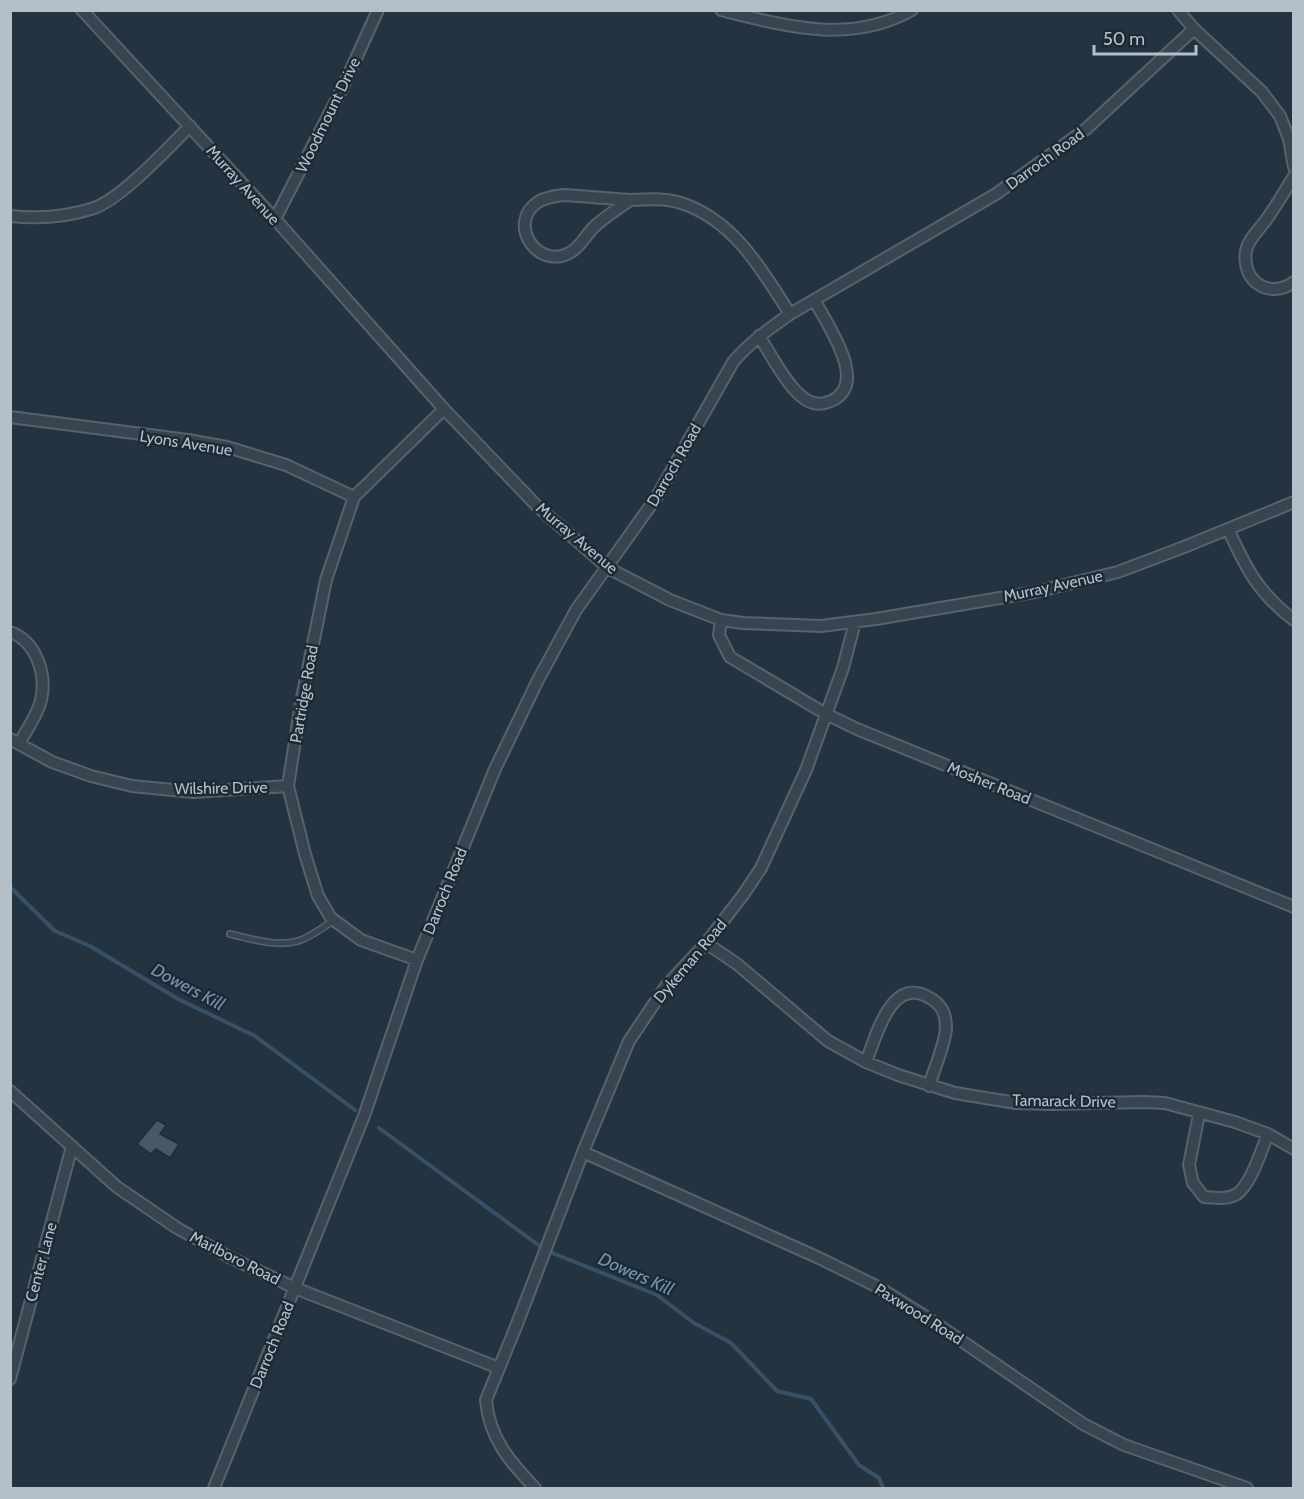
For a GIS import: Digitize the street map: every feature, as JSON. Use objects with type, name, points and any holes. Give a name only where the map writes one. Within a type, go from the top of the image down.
[{"type":"street","name":"Murray Avenue","points":[[82,10],[275,219],[444,409],[537,506],[608,568],[670,600],[721,620],[743,623],[821,626],[855,622],[1035,592],[1118,572],[1293,502]]},
{"type":"street","name":"Woodmount Drive","points":[[275,219],[343,87],[378,10]]},
{"type":"street","points":[[721,10],[761,20],[831,31],[873,27],[912,10]]},
{"type":"street","points":[[1178,10],[1194,29],[1262,92],[1280,116],[1289,139],[1293,167]]},
{"type":"street","name":"Darroch Road","points":[[214,1488],[364,1116],[417,960],[495,769],[538,680],[576,610],[656,498],[734,363],[744,349],[790,314],[996,194],[1086,129],[1194,29]]},
{"type":"street","points":[[10,216],[30,218],[60,216],[105,203],[139,176],[190,126]]},
{"type":"street","points":[[1293,176],[1246,250],[1246,263],[1252,279],[1263,287],[1271,290],[1293,282]]},
{"type":"street","points":[[630,200],[593,228],[573,252],[559,257],[551,256],[542,254],[529,243],[525,220],[537,202],[545,198],[565,195],[630,200],[652,199],[680,203],[701,212],[723,226],[742,244],[756,261],[790,314]]},
{"type":"street","points":[[759,336],[800,395],[814,404],[822,405],[841,395],[848,376],[846,364],[815,301]]},
{"type":"street","name":"Partridge Road","points":[[417,960],[361,940],[334,920],[318,896],[288,786],[301,703],[326,580],[354,497],[444,409]]},
{"type":"street","name":"Lyons Avenue","points":[[10,417],[227,447],[286,465],[354,497]]},
{"type":"street","points":[[1228,529],[1254,582],[1276,607],[1293,620]]},
{"type":"street","name":"Mosher Road","points":[[721,620],[719,635],[730,657],[826,714],[1293,907]]},
{"type":"street","name":"Dykeman Road","points":[[499,1368],[628,1041],[666,986],[706,943],[743,896],[760,868],[792,804],[843,668],[855,622]]},
{"type":"street","name":"Wilshire Drive","points":[[10,632],[21,635],[33,649],[40,665],[43,684],[41,702],[15,740],[52,762],[91,776],[132,786],[193,792],[288,786]]},
{"type":"street","name":"Tamarack Drive","points":[[706,943],[737,963],[828,1041],[866,1062],[929,1086],[955,1093],[1016,1103],[1165,1103],[1235,1122],[1268,1134],[1293,1149]]},
{"type":"street","points":[[866,1062],[883,1019],[894,1002],[904,994],[924,994],[939,1003],[946,1027],[929,1086]]},
{"type":"street","name":"Marlboro Road","points":[[10,1090],[117,1186],[177,1228],[231,1258],[295,1288],[499,1368]]},
{"type":"street","points":[[1199,1114],[1189,1165],[1193,1183],[1204,1197],[1230,1197],[1239,1193],[1249,1178],[1268,1134]]},
{"type":"street","name":"Center Lane","points":[[10,1379],[72,1146]]},
{"type":"street","name":"Paxwood Road","points":[[583,1152],[819,1258],[878,1287],[931,1320],[1083,1424],[1124,1445],[1247,1488]]},
{"type":"street","points":[[499,1368],[486,1400],[487,1412],[495,1436],[507,1459],[535,1488]]},
{"type":"lane","points":[[230,934],[285,943],[302,940],[334,920]]},
{"type":"building","points":[[157,1120],[166,1125],[160,1134],[179,1144],[170,1158],[156,1149],[151,1154],[137,1144]]},
{"type":"waterway","name":"Dowers Kill","points":[[10,887],[55,931],[90,946],[178,999],[255,1036],[355,1110]]},
{"type":"waterway","name":"Dowers Kill","points":[[379,1128],[545,1250],[657,1295],[694,1323],[731,1343],[777,1391],[811,1399],[859,1465],[879,1478],[883,1488]]}]
